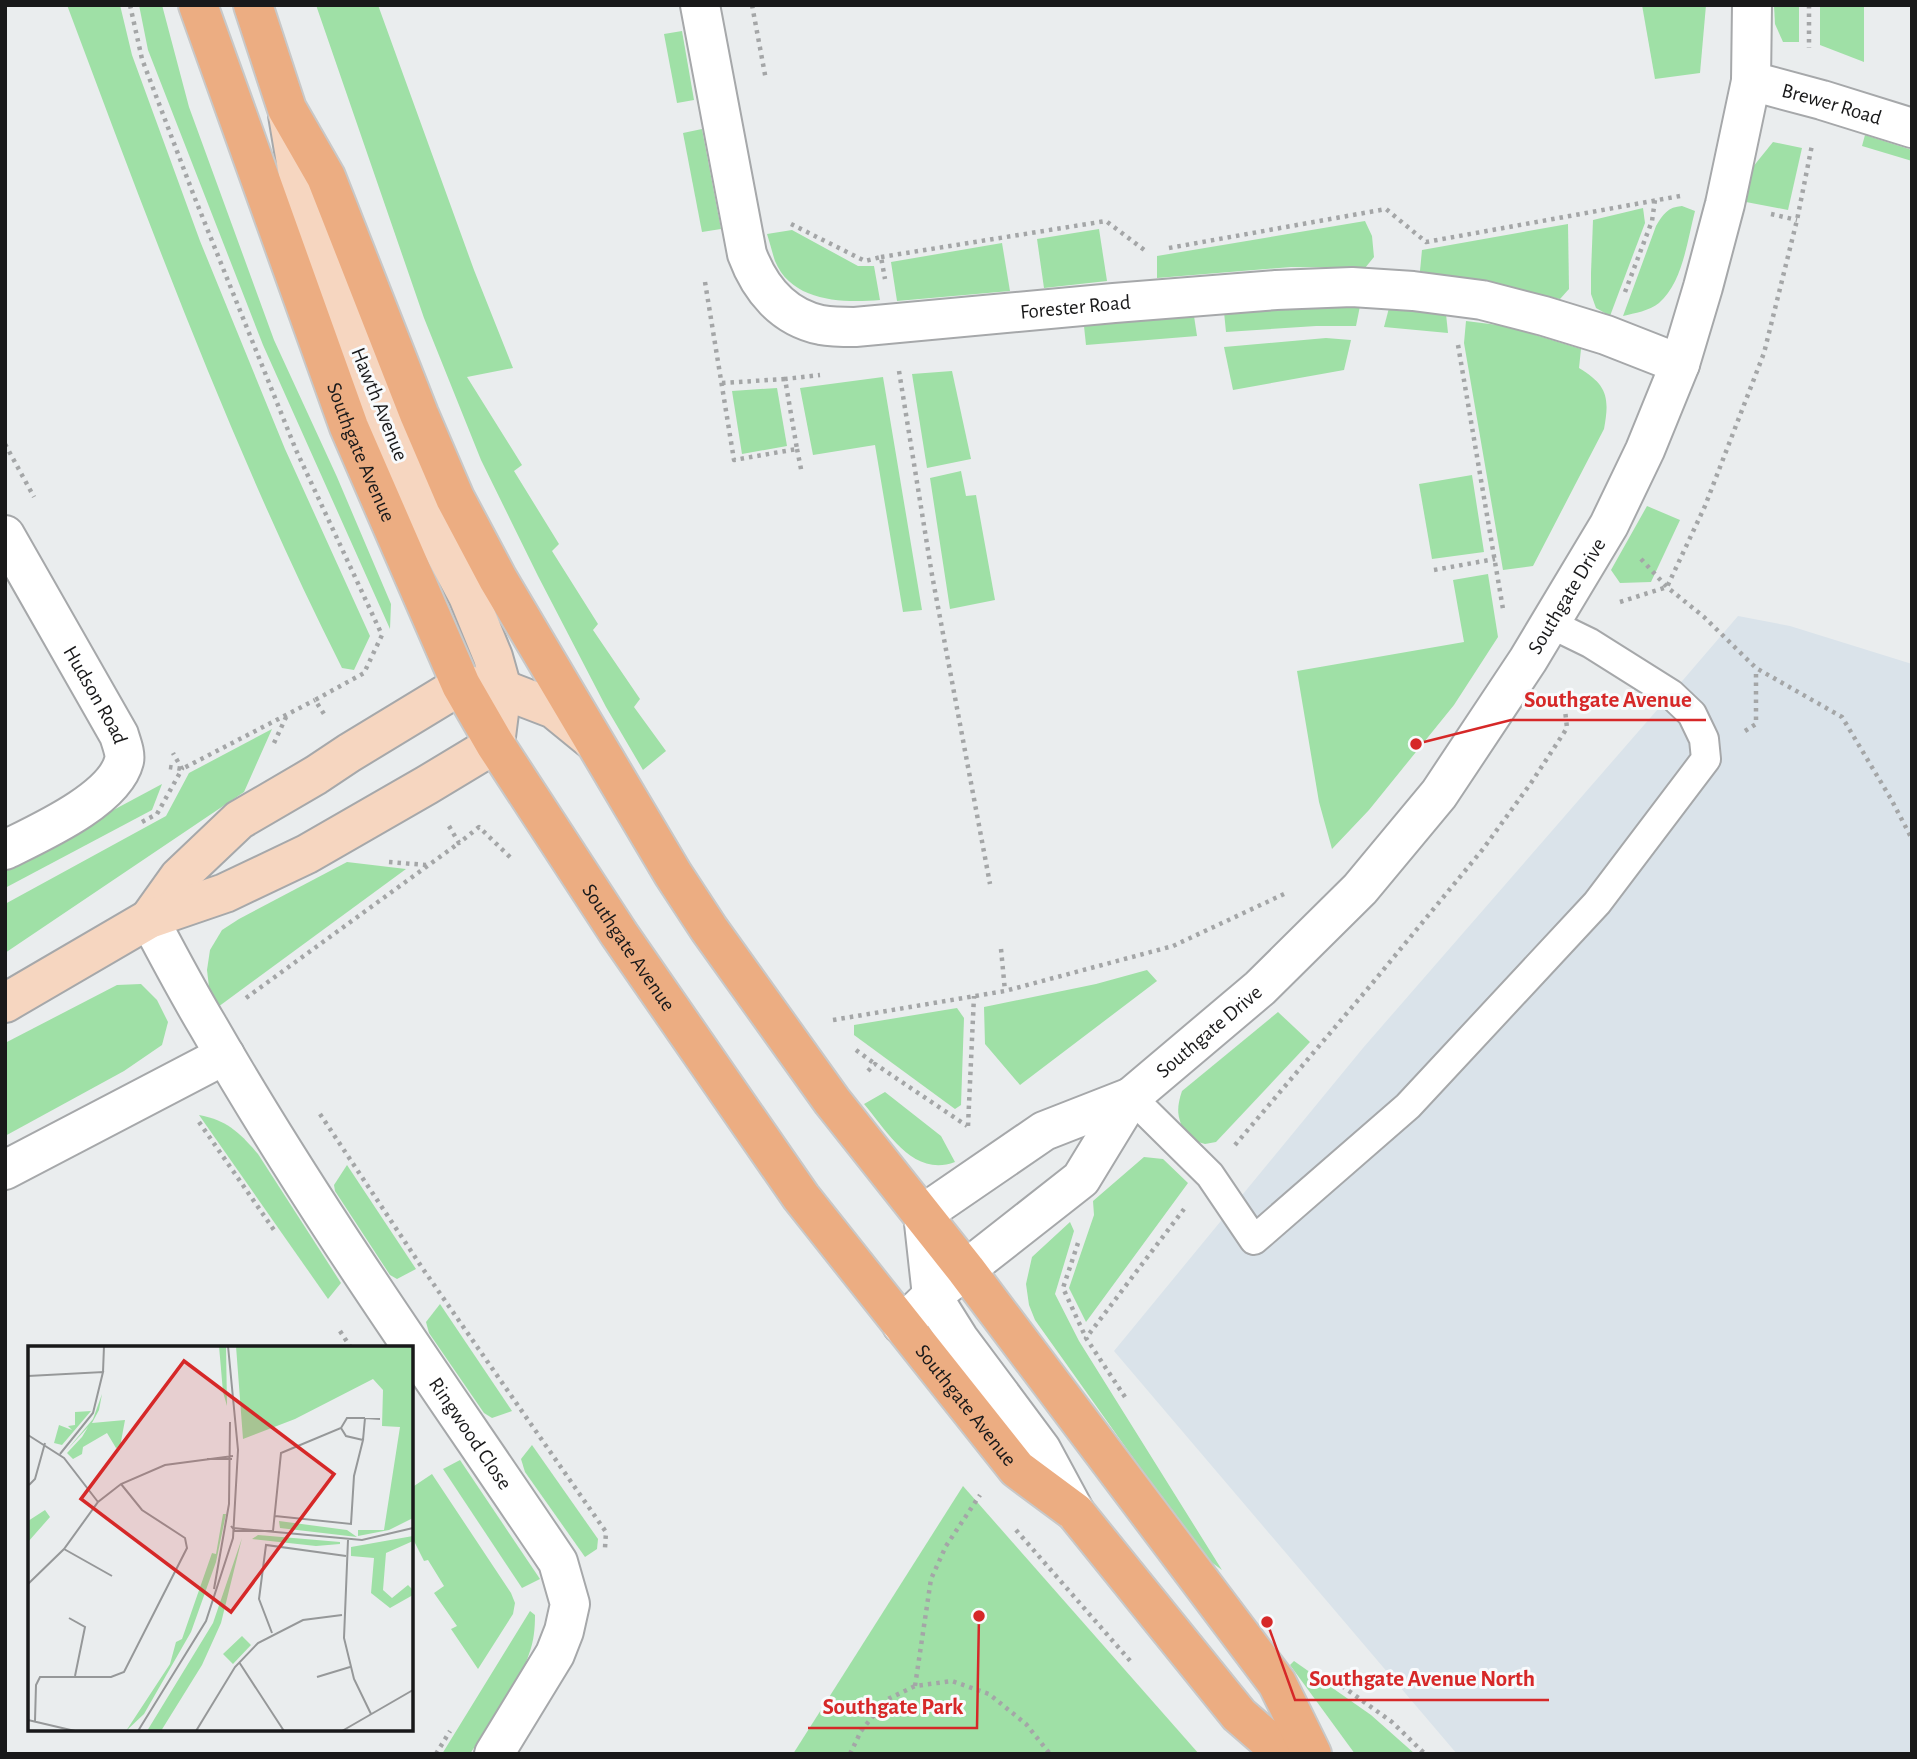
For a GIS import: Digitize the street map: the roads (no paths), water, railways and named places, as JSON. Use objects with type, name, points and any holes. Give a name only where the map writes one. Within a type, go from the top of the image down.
[{"type":"main road","name":"Southgate Avenue","points":[[198,5],[349,427],[461,685],[495,744],[619,934],[801,1197],[1017,1469],[1075,1512],[1239,1715],[1284,1754]]},
{"type":"main road","points":[[253,5],[287,109],[326,177],[455,498],[498,579],[673,874],[832,1101],[966,1269],[1277,1683],[1311,1754]]},
{"type":"street","name":"Forester Road","points":[[700,5],[744,243],[754,274],[766,291],[779,305],[798,317],[821,325],[892,325],[1114,303],[1276,290],[1352,287],[1482,300],[1609,337],[1680,364]]},
{"type":"street","name":"Southgate Drive","points":[[902,1325],[932,1296],[1081,1179],[1131,1097],[1260,988],[1360,889],[1439,794],[1551,624],[1609,525],[1645,450],[1680,364],[1725,204],[1751,81],[1752,5]]},
{"type":"street","name":"Brewer Road","points":[[1751,81],[1912,128]]},
{"type":"street","name":"Hawth Avenue","points":[[287,109],[300,186],[358,352],[381,413],[435,534],[468,596],[493,657],[502,689],[495,744]]},
{"type":"street","name":"Hudson Road","points":[[5,535],[119,735],[125,759],[113,783],[89,804],[5,850]]},
{"type":"street","points":[[149,919],[178,877],[239,820],[461,685],[502,689],[554,709],[594,742]]},
{"type":"street","points":[[5,1003],[149,919],[225,893],[307,854],[495,744]]},
{"type":"street","name":"Ringwood Close","points":[[149,919],[216,1040],[353,1259],[412,1346]]},
{"type":"street","points":[[5,1170],[172,1083],[216,1040]]},
{"type":"street","name":"Southgate Drive","points":[[923,1214],[1044,1131],[1131,1097]]},
{"type":"street","points":[[923,1214],[932,1296],[959,1339],[1041,1449],[1075,1512]]},
{"type":"street","name":"Ringwood Close","points":[[413,1348],[558,1562],[570,1604],[555,1654],[494,1754]]},
{"type":"lane","points":[[1131,1097],[1210,1175],[1254,1240],[1408,1106],[1597,903],[1706,759],[1704,739],[1692,714],[1671,694],[1590,643],[1551,624]]},
{"type":"place","name":"Southgate Avenue","points":[[1416,744]]},
{"type":"place","name":"Southgate Park","points":[[979,1616]]},
{"type":"place","name":"Southgate Avenue North","points":[[1267,1622]]}]
